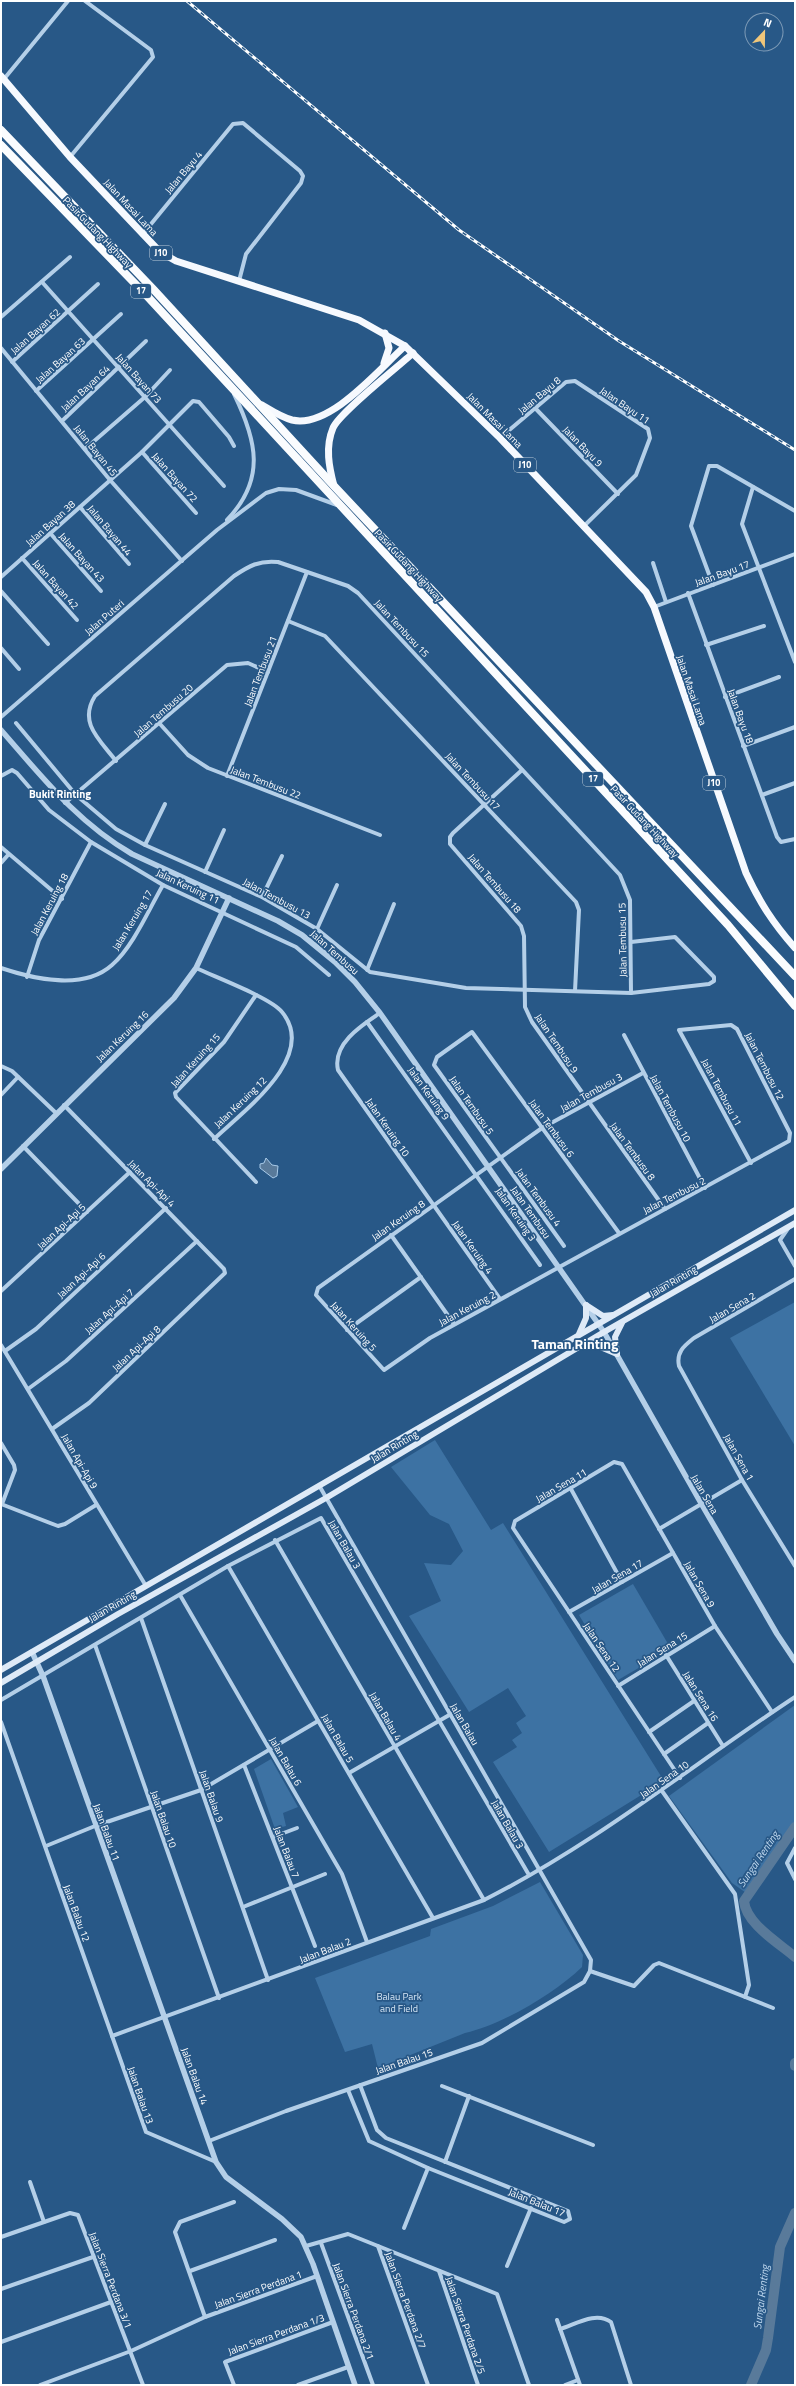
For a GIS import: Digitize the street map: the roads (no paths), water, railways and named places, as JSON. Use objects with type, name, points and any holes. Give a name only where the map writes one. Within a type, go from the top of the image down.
[{"type":"highway","name":"Pasir Gudang Highway","points":[[1,130],[154,290],[334,486],[795,976]]},
{"type":"highway","name":"Pasir Gudang Highway","points":[[1,145],[230,386],[341,508],[728,925],[795,1006]]},
{"type":"main road","name":"Jalan Masai Lama","points":[[2,78],[70,157],[142,235],[160,252],[176,261],[359,320],[385,333],[405,346],[500,438],[646,592],[654,607],[746,873],[758,899],[774,924],[795,948]]},
{"type":"main road","points":[[380,368],[387,356],[389,348],[385,333]]},
{"type":"main road","points":[[258,403],[280,416],[294,421],[325,415],[340,407],[405,346]]},
{"type":"main road","points":[[334,486],[328,457],[333,427],[345,413],[413,353]]},
{"type":"main road","name":"Jalan Rinting","points":[[1,1670],[320,1487],[578,1335],[795,1210]]},
{"type":"main road","name":"Jalan Rinting","points":[[1,1684],[118,1614],[326,1498],[604,1332],[793,1224]]},
{"type":"main road","points":[[586,1305],[603,1316],[616,1314]]},
{"type":"main road","points":[[578,1335],[586,1318],[586,1305]]},
{"type":"main road","points":[[581,1346],[598,1346],[617,1354],[615,1337],[622,1322]]},
{"type":"street","points":[[2,78],[68,1]]},
{"type":"street","points":[[70,157],[153,57],[151,50],[86,1]]},
{"type":"street","name":"Jalan Bayu 4","points":[[142,235],[233,124],[238,122],[243,123],[300,171],[303,176],[301,183],[246,254],[238,281]]},
{"type":"street","points":[[1,317],[70,257]]},
{"type":"street","name":"Jalan Bayan 73","points":[[42,282],[224,486]]},
{"type":"street","name":"Jalan Bayan 62","points":[[12,362],[69,312],[98,284]]},
{"type":"street","name":"Jalan Bayan 63","points":[[36,391],[121,314]]},
{"type":"street","name":"Jalan Bayan 64","points":[[62,421],[119,368],[146,340]]},
{"type":"street","name":"Jalan Bayan 45","points":[[1,348],[110,480],[182,561]]},
{"type":"street","points":[[1,358],[6,355]]},
{"type":"street","points":[[85,449],[144,397],[170,370]]},
{"type":"street","name":"Jalan Bayu 8","points":[[500,438],[566,382],[570,381]]},
{"type":"street","name":"Jalan Bayu 11","points":[[570,381],[576,381],[644,425],[650,434],[636,475],[583,527]]},
{"type":"street","name":"Jalan Puteri","points":[[217,530],[245,498],[254,475],[253,448],[245,417],[230,386]]},
{"type":"street","name":"Jalan Bayan 38","points":[[1,577],[142,452],[194,401],[196,401],[229,437],[234,446]]},
{"type":"street","name":"Jalan Bayu 9","points":[[536,409],[618,494]]},
{"type":"street","name":"Jalan Bayan 72","points":[[142,452],[196,513]]},
{"type":"street","points":[[713,585],[691,526],[707,469],[711,465],[717,466],[795,511]]},
{"type":"street","points":[[753,487],[742,524],[760,567],[795,662]]},
{"type":"street","name":"Jalan Puteri","points":[[1,717],[217,530],[272,490],[288,489],[304,492],[341,508]]},
{"type":"street","name":"Jalan Bayan 44","points":[[80,507],[129,564]]},
{"type":"street","name":"Jalan Bayan 43","points":[[50,533],[101,591]]},
{"type":"street","name":"Jalan Bayu 17","points":[[654,607],[795,554]]},
{"type":"street","name":"Jalan Bayan 42","points":[[22,558],[77,620]]},
{"type":"street","name":"Jalan Tembusu 15","points":[[116,761],[93,731],[88,721],[88,711],[95,696],[249,566],[258,562],[278,562],[348,586],[358,593],[620,874],[630,900],[631,993]]},
{"type":"street","points":[[653,563],[666,602]]},
{"type":"street","name":"Jalan Tembusu 21","points":[[227,776],[307,572]]},
{"type":"street","points":[[1,591],[48,644]]},
{"type":"street","name":"Jalan Bayu 18","points":[[688,593],[777,837],[781,842],[795,839]]},
{"type":"street","name":"Jalan Tembusu 17","points":[[288,621],[325,636],[576,902],[579,910],[575,991]]},
{"type":"street","points":[[706,645],[764,626]]},
{"type":"street","points":[[1,648],[19,669]]},
{"type":"street","name":"Jalan Tembusu 20","points":[[65,803],[160,724],[227,665],[248,663],[268,672]]},
{"type":"street","points":[[725,697],[779,677]]},
{"type":"street","name":"Jalan Tembusu 13","points":[[16,723],[76,794],[116,829],[145,845],[262,897],[317,929],[367,970],[466,988],[631,993],[709,984],[714,981],[714,977],[675,937],[631,942]]},
{"type":"street","name":"Jalan Tembusu 22","points":[[160,724],[188,755],[208,768],[380,835]]},
{"type":"street","points":[[743,746],[795,727]]},
{"type":"street","name":"Jalan Tembusu","points":[[1,730],[65,803],[89,825],[132,854],[229,898],[302,935],[335,962],[355,982],[380,1013],[604,1332]]},
{"type":"street","name":"Jalan Keruing 11","points":[[1,776],[12,770],[17,773],[49,810],[91,842],[163,885],[223,911],[296,947],[329,975]]},
{"type":"street","points":[[485,805],[522,770]]},
{"type":"street","points":[[762,795],[795,783]]},
{"type":"street","points":[[145,845],[165,804]]},
{"type":"street","name":"Jalan Tembusu 18","points":[[485,805],[453,833],[450,837],[450,844],[521,926],[524,936],[523,989]]},
{"type":"street","points":[[205,872],[224,830]]},
{"type":"street","name":"Jalan Keruing 18","points":[[27,977],[35,948],[91,842]]},
{"type":"street","points":[[1,847],[8,855],[62,898]]},
{"type":"street","points":[[1,863],[8,855]]},
{"type":"street","points":[[262,897],[282,856]]},
{"type":"street","name":"Jalan Keruing 17","points":[[1,968],[27,977],[57,980],[81,979],[112,966],[123,953],[163,885]]},
{"type":"street","points":[[317,929],[337,886]]},
{"type":"street","name":"Jalan Keruing 16","points":[[1,1169],[64,1105],[174,998],[196,968],[229,898]]},
{"type":"street","points":[[367,970],[394,904]]},
{"type":"street","name":"Jalan Keruing 12","points":[[196,968],[256,995],[282,1011],[292,1034],[292,1047],[282,1070],[268,1087],[214,1139]]},
{"type":"street","name":"Jalan Tembusu 9","points":[[523,989],[525,1007],[532,1022],[588,1102]]},
{"type":"street","name":"Jalan Keruing 15","points":[[214,1139],[176,1097],[178,1089],[224,1042],[256,995]]},
{"type":"street","points":[[367,1022],[380,1013]]},
{"type":"street","name":"Jalan Keruing 10","points":[[367,1022],[350,1036],[339,1057],[338,1070],[434,1205]]},
{"type":"street","name":"Jalan Keruing 9","points":[[367,1022],[477,1174]]},
{"type":"street","name":"Jalan Tembusu 12","points":[[679,1030],[731,1025],[737,1029],[790,1132]]},
{"type":"street","name":"Jalan Tembusu 11","points":[[679,1030],[751,1163]]},
{"type":"street","name":"Jalan Tembusu 6","points":[[434,1061],[472,1032],[619,1233]]},
{"type":"street","name":"Jalan Tembusu 10","points":[[624,1035],[705,1188]]},
{"type":"street","name":"Jalan Tembusu 5","points":[[434,1061],[434,1065],[500,1158]]},
{"type":"street","points":[[1,1066],[18,1077],[56,1113]]},
{"type":"street","name":"Jalan Tembusu 3","points":[[488,1166],[542,1128],[643,1073]]},
{"type":"street","points":[[1,1095],[18,1077]]},
{"type":"street","name":"Jalan Tembusu 8","points":[[588,1102],[664,1209]]},
{"type":"street","name":"Jalan Api-Api 4","points":[[64,1105],[166,1208],[224,1269],[225,1274]]},
{"type":"street","name":"Jalan Tembusu 2","points":[[559,1266],[789,1141],[790,1132]]},
{"type":"street","points":[[214,1139],[256,1182]]},
{"type":"street","points":[[23,1146],[87,1212]]},
{"type":"street","name":"Jalan Tembusu 4","points":[[500,1158],[564,1246]]},
{"type":"street","name":"Jalan Keruing 8","points":[[318,1288],[488,1166]]},
{"type":"street","name":"Jalan Api-Api 5","points":[[1,1291],[130,1172]]},
{"type":"street","name":"Jalan Keruing 3","points":[[477,1174],[540,1265]]},
{"type":"street","name":"Jalan Keruing 4","points":[[434,1205],[500,1299]]},
{"type":"street","name":"Jalan Api-Api 6","points":[[5,1351],[36,1329],[166,1208]]},
{"type":"street","points":[[793,1224],[780,1240],[795,1266]]},
{"type":"street","points":[[390,1235],[454,1324]]},
{"type":"street","name":"Jalan Api-Api 7","points":[[28,1389],[66,1361],[197,1241]]},
{"type":"street","name":"Jalan Keruing 2","points":[[387,1368],[430,1338],[559,1266]]},
{"type":"street","name":"Jalan Api-Api 8","points":[[52,1429],[89,1403],[225,1274]]},
{"type":"street","points":[[347,1330],[421,1278]]},
{"type":"street","name":"Jalan Sena 2","points":[[680,1352],[694,1338],[795,1279]]},
{"type":"street","name":"Jalan Keruing 5","points":[[318,1288],[316,1295],[381,1368],[387,1368]]},
{"type":"street","name":"Jalan Sena","points":[[604,1332],[702,1505],[777,1634],[795,1661]]},
{"type":"street","name":"Jalan Api-Api 9","points":[[1,1345],[146,1586]]},
{"type":"street","name":"Jalan Sena 1","points":[[680,1352],[678,1360],[679,1366],[742,1480],[795,1566]]},
{"type":"street","points":[[1,1443],[14,1465],[14,1470],[1,1504],[58,1526],[65,1524],[96,1505]]},
{"type":"street","name":"Jalan Sena 11","points":[[513,1524],[515,1521],[618,1462]]},
{"type":"street","name":"Jalan Sena 9","points":[[618,1462],[622,1464],[715,1626],[772,1712]]},
{"type":"street","points":[[659,1529],[742,1480]]},
{"type":"street","name":"Jalan Balau","points":[[320,1487],[591,1960],[590,1971]]},
{"type":"street","points":[[571,1489],[622,1582]]},
{"type":"street","name":"Jalan Balau 3","points":[[1,1700],[228,1566],[275,1540],[321,1518],[530,1876]]},
{"type":"street","name":"Jalan Sena 12","points":[[513,1524],[513,1528],[568,1612],[680,1778]]},
{"type":"street","name":"Jalan Balau 4","points":[[275,1540],[484,1900]]},
{"type":"street","name":"Jalan Sena 17","points":[[568,1612],[673,1553]]},
{"type":"street","name":"Jalan Balau 5","points":[[228,1566],[433,1918]]},
{"type":"street","name":"Jalan Balau 6","points":[[180,1595],[342,1874],[367,1942]]},
{"type":"street","name":"Jalan Balau 9","points":[[141,1618],[268,1980]]},
{"type":"street","name":"Jalan Sena 15","points":[[618,1686],[715,1626]]},
{"type":"street","name":"Jalan Balau 10","points":[[95,1645],[219,1998]]},
{"type":"street","name":"Jalan Balau 11","points":[[32,1652],[43,1676],[95,1826],[165,2018]]},
{"type":"street","name":"Jalan Sena 16","points":[[666,1655],[723,1746]]},
{"type":"street","name":"Jalan Sena 10","points":[[540,1870],[662,1791],[723,1746],[795,1697]]},
{"type":"street","points":[[650,1732],[694,1701]]},
{"type":"street","points":[[349,1773],[451,1714]]},
{"type":"street","points":[[46,1846],[95,1826],[201,1790],[318,1721]]},
{"type":"street","name":"Jalan Balau 12","points":[[1,1722],[112,2036]]},
{"type":"street","points":[[664,1754],[708,1723]]},
{"type":"street","name":"Jalan Balau 7","points":[[244,1764],[314,1946]]},
{"type":"street","points":[[662,1791],[735,1894],[748,1985],[745,1997]]},
{"type":"street","points":[[273,1837],[297,1828]]},
{"type":"street","points":[[795,1848],[787,1864],[795,1879]]},
{"type":"street","name":"Jalan Balau 2","points":[[112,2036],[165,2018],[484,1900],[540,1870]]},
{"type":"street","points":[[242,1907],[325,1874]]},
{"type":"street","points":[[590,1971],[634,1986],[654,1965],[659,1963],[773,2008]]},
{"type":"street","name":"Jalan Balau 15","points":[[209,2141],[360,2085],[482,2043],[584,1982],[590,1971]]},
{"type":"street","name":"Jalan Balau 14","points":[[165,2018],[216,2162],[226,2177],[292,2227],[306,2246],[355,2385]]},
{"type":"street","name":"Jalan Balau 13","points":[[112,2036],[146,2133],[216,2162]]},
{"type":"street","name":"Jalan Balau 17","points":[[348,2090],[351,2102],[369,2141],[428,2168],[564,2222],[570,2219],[568,2211],[445,2162],[380,2134],[360,2085]]},
{"type":"street","points":[[442,2086],[593,2145]]},
{"type":"street","points":[[445,2162],[469,2096]]},
{"type":"street","points":[[404,2228],[428,2168]]},
{"type":"street","points":[[1,2237],[44,2222],[30,2182]]},
{"type":"street","points":[[205,2317],[175,2232],[180,2222],[234,2202]]},
{"type":"street","points":[[507,2266],[531,2208]]},
{"type":"street","name":"Jalan Sierra Perdana 3/1","points":[[44,2222],[70,2213],[78,2215],[93,2257],[144,2385]]},
{"type":"street","name":"Jalan Sierra Perdana 2/7","points":[[306,2246],[348,2234],[378,2246],[428,2385]]},
{"type":"street","points":[[190,2271],[275,2240]]},
{"type":"street","name":"Jalan Sierra Perdana 2/1","points":[[321,2242],[373,2385]]},
{"type":"street","points":[[378,2246],[497,2294],[529,2385]]},
{"type":"street","points":[[1,2289],[93,2257]]},
{"type":"street","name":"Jalan Sierra Perdana 2/5","points":[[439,2271],[478,2385]]},
{"type":"street","name":"Jalan Sierra Perdana 1","points":[[40,2385],[131,2351],[205,2317],[317,2276]]},
{"type":"street","points":[[1,2342],[111,2302]]},
{"type":"street","points":[[560,2329],[595,2317],[603,2318],[611,2322],[631,2385]]},
{"type":"street","points":[[557,2320],[579,2383],[565,2385]]},
{"type":"street","name":"Jalan Sierra Perdana 1/3","points":[[234,2385],[225,2362],[333,2322]]},
{"type":"street","points":[[298,2385],[348,2367]]},
{"type":"waterway","name":"Sungai Renting","points":[[795,1827],[744,1901],[746,1909],[757,1925],[795,1957]]},
{"type":"waterway","name":"Sungai Renting","points":[[751,2385],[766,2350],[780,2247],[795,2213]]},
{"type":"railway","points":[[187,1],[459,230],[619,341],[795,450]]},
{"type":"district","name":"Bukit Rinting","points":[[60,794]]},
{"type":"district","name":"Taman Rinting","points":[[575,1344]]},
{"type":"park label","name":"Balau Park and Field","points":[[399,2002]]}]
